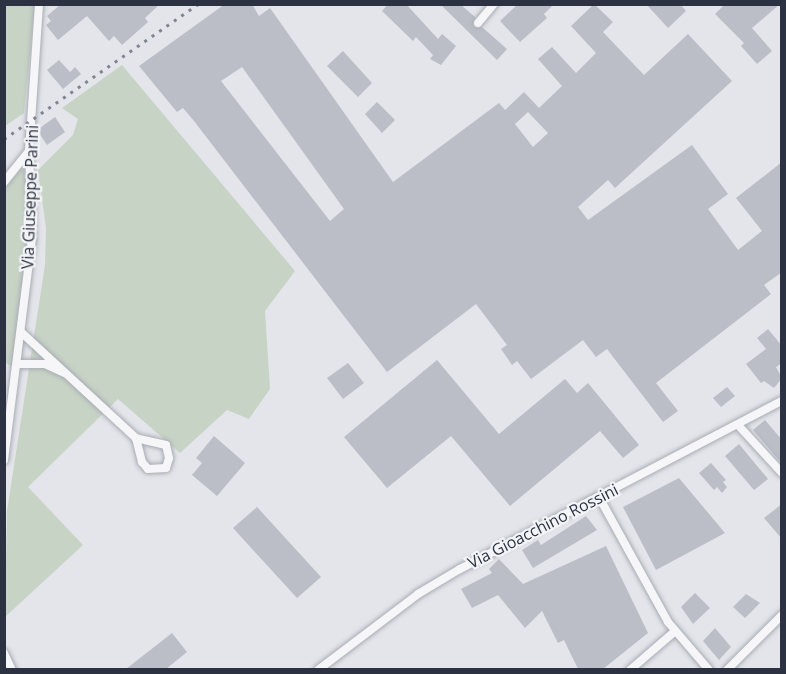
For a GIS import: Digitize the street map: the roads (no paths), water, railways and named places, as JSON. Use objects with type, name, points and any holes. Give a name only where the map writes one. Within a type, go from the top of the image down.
[{"type":"street","name":"Via Giuseppe Parini","points":[[4,460],[32,237],[29,151],[39,4]]},
{"type":"street","points":[[478,23],[494,4]]},
{"type":"street","points":[[4,182],[29,151]]},
{"type":"street","points":[[21,332],[52,357],[67,374],[136,438],[148,469],[166,468],[169,458],[166,445],[136,438]]},
{"type":"street","points":[[17,364],[45,364],[67,374]]},
{"type":"street","name":"Via Gioacchino Rossini","points":[[318,669],[418,594],[782,401]]},
{"type":"street","points":[[738,425],[782,473]]},
{"type":"street","points":[[599,497],[674,632],[709,669]]},
{"type":"street","points":[[728,669],[782,615]]},
{"type":"street","points":[[630,669],[674,632]]},
{"type":"street","points":[[4,653],[12,669]]},
{"type":"railway","points":[[4,139],[198,4]]}]
